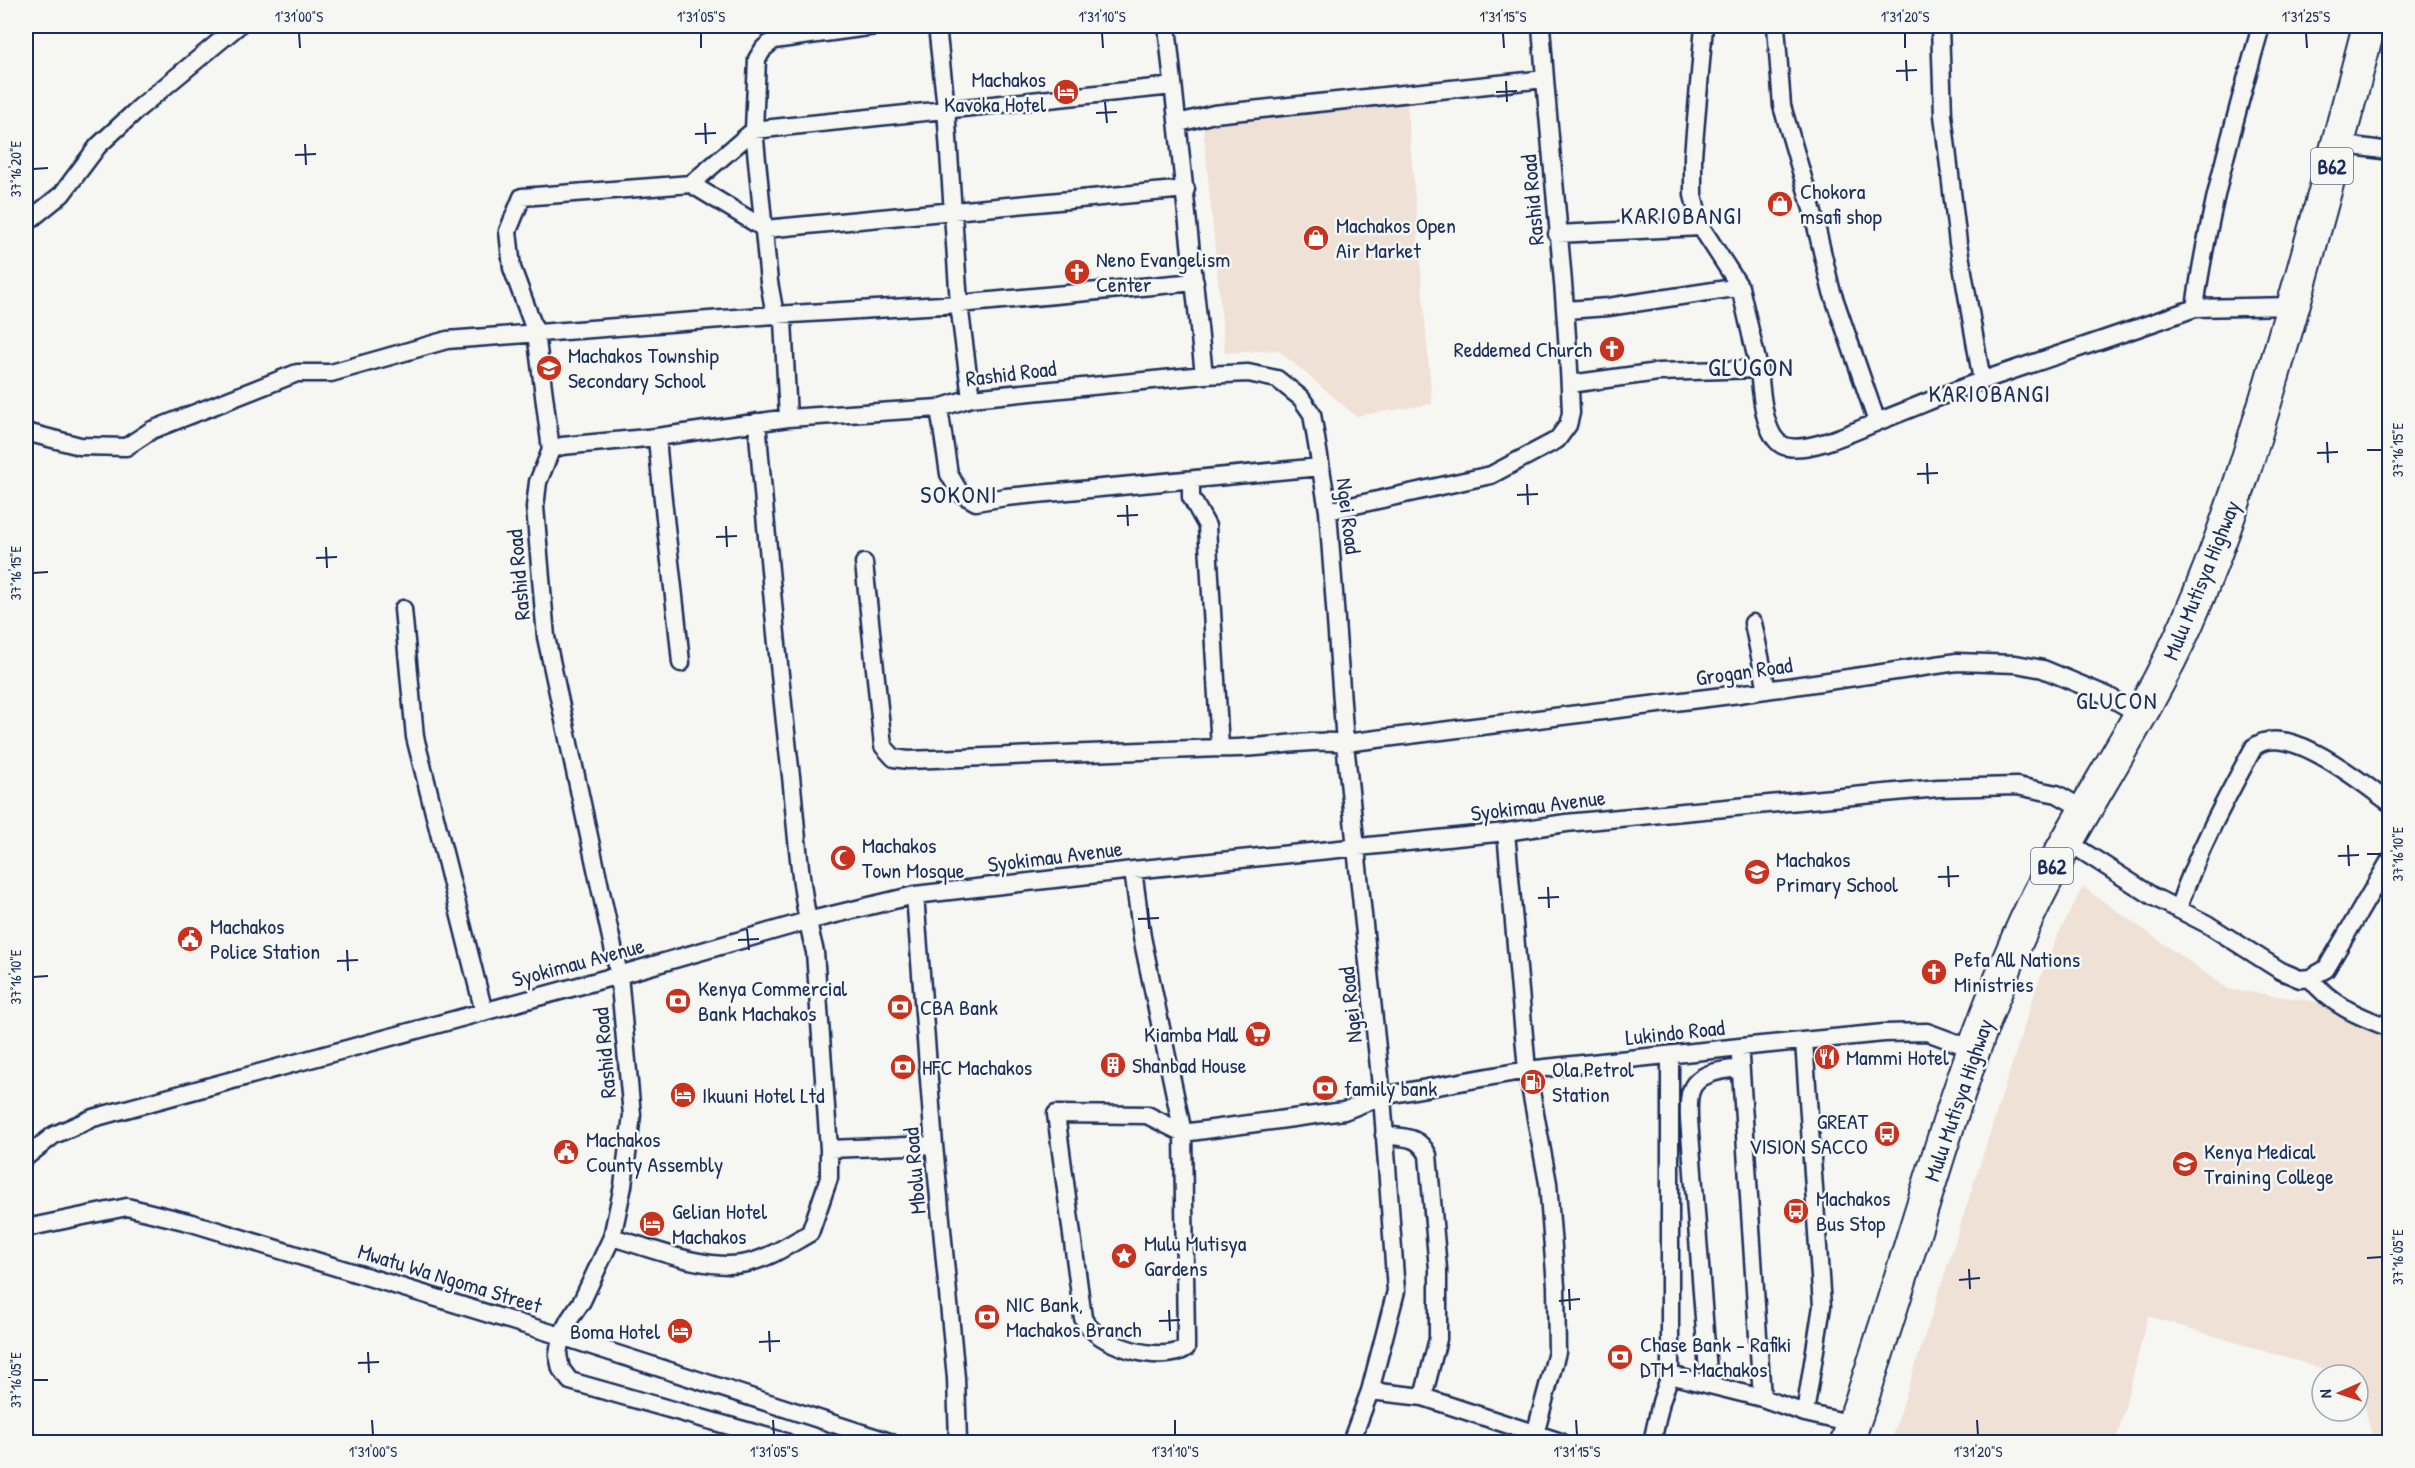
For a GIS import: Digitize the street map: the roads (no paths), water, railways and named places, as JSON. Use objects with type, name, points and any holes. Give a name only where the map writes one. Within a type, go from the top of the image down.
[{"type":"highway","name":"B62","points":[[2293,306],[2369,26]]},
{"type":"highway","name":"Mulu Mutisya Highway","points":[[1850,1433],[1973,1049],[2018,937],[2065,840],[2085,810],[2167,668],[2213,562],[2263,413],[2293,306]]},
{"type":"street","points":[[26,223],[62,194],[98,146],[138,108],[238,26]]},
{"type":"street","points":[[789,418],[783,320],[775,315],[769,282],[754,130],[757,59],[764,48],[774,40],[875,26]]},
{"type":"street","points":[[937,26],[946,108],[959,304],[971,398]]},
{"type":"street","points":[[1167,26],[1204,375]]},
{"type":"street","name":"Rashid Road","points":[[1329,511],[1491,475],[1557,440],[1568,425],[1571,413],[1566,310],[1557,234],[1541,26]]},
{"type":"street","points":[[1704,26],[1693,156],[1693,195],[1701,227],[1740,287],[1759,369],[1763,406],[1772,437],[1782,445],[1792,448],[1806,446],[1877,422],[1982,381],[2195,308],[2293,306]]},
{"type":"street","points":[[1776,26],[1782,106],[1812,209],[1831,289],[1877,422]]},
{"type":"street","points":[[1940,26],[1942,115],[1958,243],[1982,381]]},
{"type":"street","points":[[2195,308],[2203,248],[2218,181],[2261,26]]},
{"type":"street","points":[[1179,123],[1214,114],[1545,79]]},
{"type":"street","points":[[691,184],[754,130],[946,108],[1173,86]]},
{"type":"street","points":[[2338,144],[2390,151]]},
{"type":"street","points":[[551,450],[536,333],[512,268],[508,231],[522,197],[691,184],[765,229],[1186,189]]},
{"type":"street","points":[[1557,234],[1701,227]]},
{"type":"street","points":[[26,432],[80,446],[126,447],[152,430],[297,373],[331,373],[447,340],[775,315],[959,304],[1195,282]]},
{"type":"street","points":[[1566,310],[1608,307],[1740,287]]},
{"type":"street","points":[[1570,384],[1658,372],[1759,369]]},
{"type":"street","name":"Ngei Road","points":[[1204,375],[1248,373],[1277,378],[1301,398],[1312,414],[1329,511],[1345,743],[1382,1096],[1396,1291],[1370,1391],[1351,1443]]},
{"type":"street","name":"Rashid Road","points":[[561,1336],[582,1301],[612,1238],[623,1186],[632,1115],[619,975],[546,637],[535,507],[538,482],[551,450],[562,446],[657,437],[789,418],[939,408],[971,398],[1204,375]]},
{"type":"street","points":[[939,408],[950,474],[960,493],[976,502],[1006,497],[1320,467]]},
{"type":"street","points":[[612,1238],[709,1263],[729,1265],[757,1260],[810,1233],[829,1178],[815,952],[807,921],[778,668],[757,422]]},
{"type":"street","points":[[657,437],[681,663]]},
{"type":"street","points":[[1191,481],[1191,497],[1207,526],[1220,748]]},
{"type":"street","name":"Grogan Road","points":[[864,563],[882,746],[894,758],[908,760],[1220,748],[1247,749],[1323,740],[1345,743],[1767,690],[1957,662],[2016,664],[2043,669],[2108,696],[2139,714]]},
{"type":"street","points":[[403,609],[415,737],[484,1012]]},
{"type":"street","points":[[1753,623],[1767,690]]},
{"type":"street","points":[[2178,909],[2211,825],[2254,747],[2261,741],[2272,740],[2300,746],[2321,754],[2390,803]]},
{"type":"street","name":"Syokimau Avenue","points":[[26,1152],[54,1135],[93,1118],[619,975],[807,921],[915,895],[1506,832],[1566,822],[1754,804],[1983,787],[2017,786],[2057,794],[2085,810]]},
{"type":"street","points":[[1506,832],[1527,1070],[1548,1183],[1556,1286],[1557,1352],[1535,1438]]},
{"type":"street","points":[[2065,840],[2154,897],[2206,924],[2281,971],[2300,979],[2310,978],[2326,969],[2390,860]]},
{"type":"street","points":[[1133,870],[1142,937],[1183,1133],[1186,1348],[1171,1354],[1131,1350],[1095,1334],[1087,1327],[1083,1318],[1056,1114],[1147,1115],[1183,1133],[1344,1111],[1382,1096]]},
{"type":"street","name":"Mbolu Road","points":[[915,895],[934,1145],[956,1378],[958,1443]]},
{"type":"street","points":[[2310,978],[2320,992],[2339,1006],[2390,1028]]},
{"type":"street","name":"Lukindo Road","points":[[1382,1096],[1527,1070],[1884,1033],[1927,1032],[1973,1049]]},
{"type":"street","points":[[1804,1041],[1822,1306],[1805,1413]]},
{"type":"street","points":[[1740,1047],[1762,1398]]},
{"type":"street","points":[[1652,1443],[1661,1402],[1670,1376],[1670,1056]]},
{"type":"street","points":[[1709,1385],[1689,1119],[1690,1090],[1700,1078],[1718,1070],[1740,1068]]},
{"type":"street","points":[[1384,1135],[1416,1140],[1423,1145],[1428,1155],[1438,1269],[1438,1339],[1423,1397]]},
{"type":"street","points":[[829,1149],[934,1145]]},
{"type":"street","name":"Mwatu Wa Ngoma Street","points":[[26,1228],[126,1207],[192,1222],[561,1336],[890,1443]]},
{"type":"street","name":"Mwatu Wa Ngoma Street","points":[[561,1336],[558,1355],[561,1369],[570,1381],[786,1443]]},
{"type":"street","points":[[1670,1376],[1762,1398],[1805,1413],[1850,1433]]},
{"type":"street","points":[[1370,1391],[1423,1397],[1535,1438],[1561,1443]]},
{"type":"street","points":[[26,1438],[26,1443]]},
{"type":"place","name":"Machakos Kavoka Hotel","points":[[1066,92]]},
{"type":"place","name":"Chokora msafi shop","points":[[1780,204]]},
{"type":"place","name":"Machakos Open Air Market","points":[[1316,238]]},
{"type":"place","name":"Neno Evangelism Center","points":[[1077,272]]},
{"type":"place","name":"Reddemed Church","points":[[1612,349]]},
{"type":"place","name":"Machakos Township Secondary School","points":[[549,368]]},
{"type":"place","name":"Machakos Town Mosque","points":[[843,858]]},
{"type":"place","name":"Machakos Primary School","points":[[1757,872]]},
{"type":"place","name":"Machakos Police Station","points":[[190,939]]},
{"type":"place","name":"Pefa All Nations Ministries","points":[[1934,972]]},
{"type":"place","name":"Kenya Commercial Bank Machakos","points":[[678,1001]]},
{"type":"place","name":"CBA Bank","points":[[900,1007]]},
{"type":"place","name":"Kiamba Mall","points":[[1258,1034]]},
{"type":"place","name":"Mammi Hotel","points":[[1827,1057]]},
{"type":"place","name":"Shanbad House","points":[[1113,1065]]},
{"type":"place","name":"HFC Machakos","points":[[903,1067]]},
{"type":"place","name":"Ola Petrol Station","points":[[1533,1082]]},
{"type":"place","name":"family bank","points":[[1325,1088]]},
{"type":"place","name":"Ikuuni Hotel Ltd","points":[[683,1095]]},
{"type":"place","name":"GREAT VISION SACCO","points":[[1887,1134]]},
{"type":"place","name":"Machakos County Assembly","points":[[566,1152]]},
{"type":"place","name":"Kenya Medical Training College","points":[[2185,1164]]},
{"type":"place","name":"Machakos Bus Stop","points":[[1796,1211]]},
{"type":"place","name":"Gelian Hotel Machakos","points":[[652,1224]]},
{"type":"place","name":"Mulu Mutisya Gardens","points":[[1124,1256]]},
{"type":"place","name":"NIC Bank, Machakos Branch","points":[[987,1317]]},
{"type":"place","name":"Boma Hotel","points":[[680,1331]]},
{"type":"place","name":"Chase Bank - Rafiki DTM - Machakos","points":[[1620,1357]]},
{"type":"district","name":"KARIOBANGI","points":[[1682,215]]},
{"type":"district","name":"GLUGON","points":[[1751,366]]},
{"type":"district","name":"KARIOBANGI","points":[[1990,393]]},
{"type":"district","name":"SOKONI","points":[[959,494]]},
{"type":"district","name":"GLUCON","points":[[2117,700]]}]
